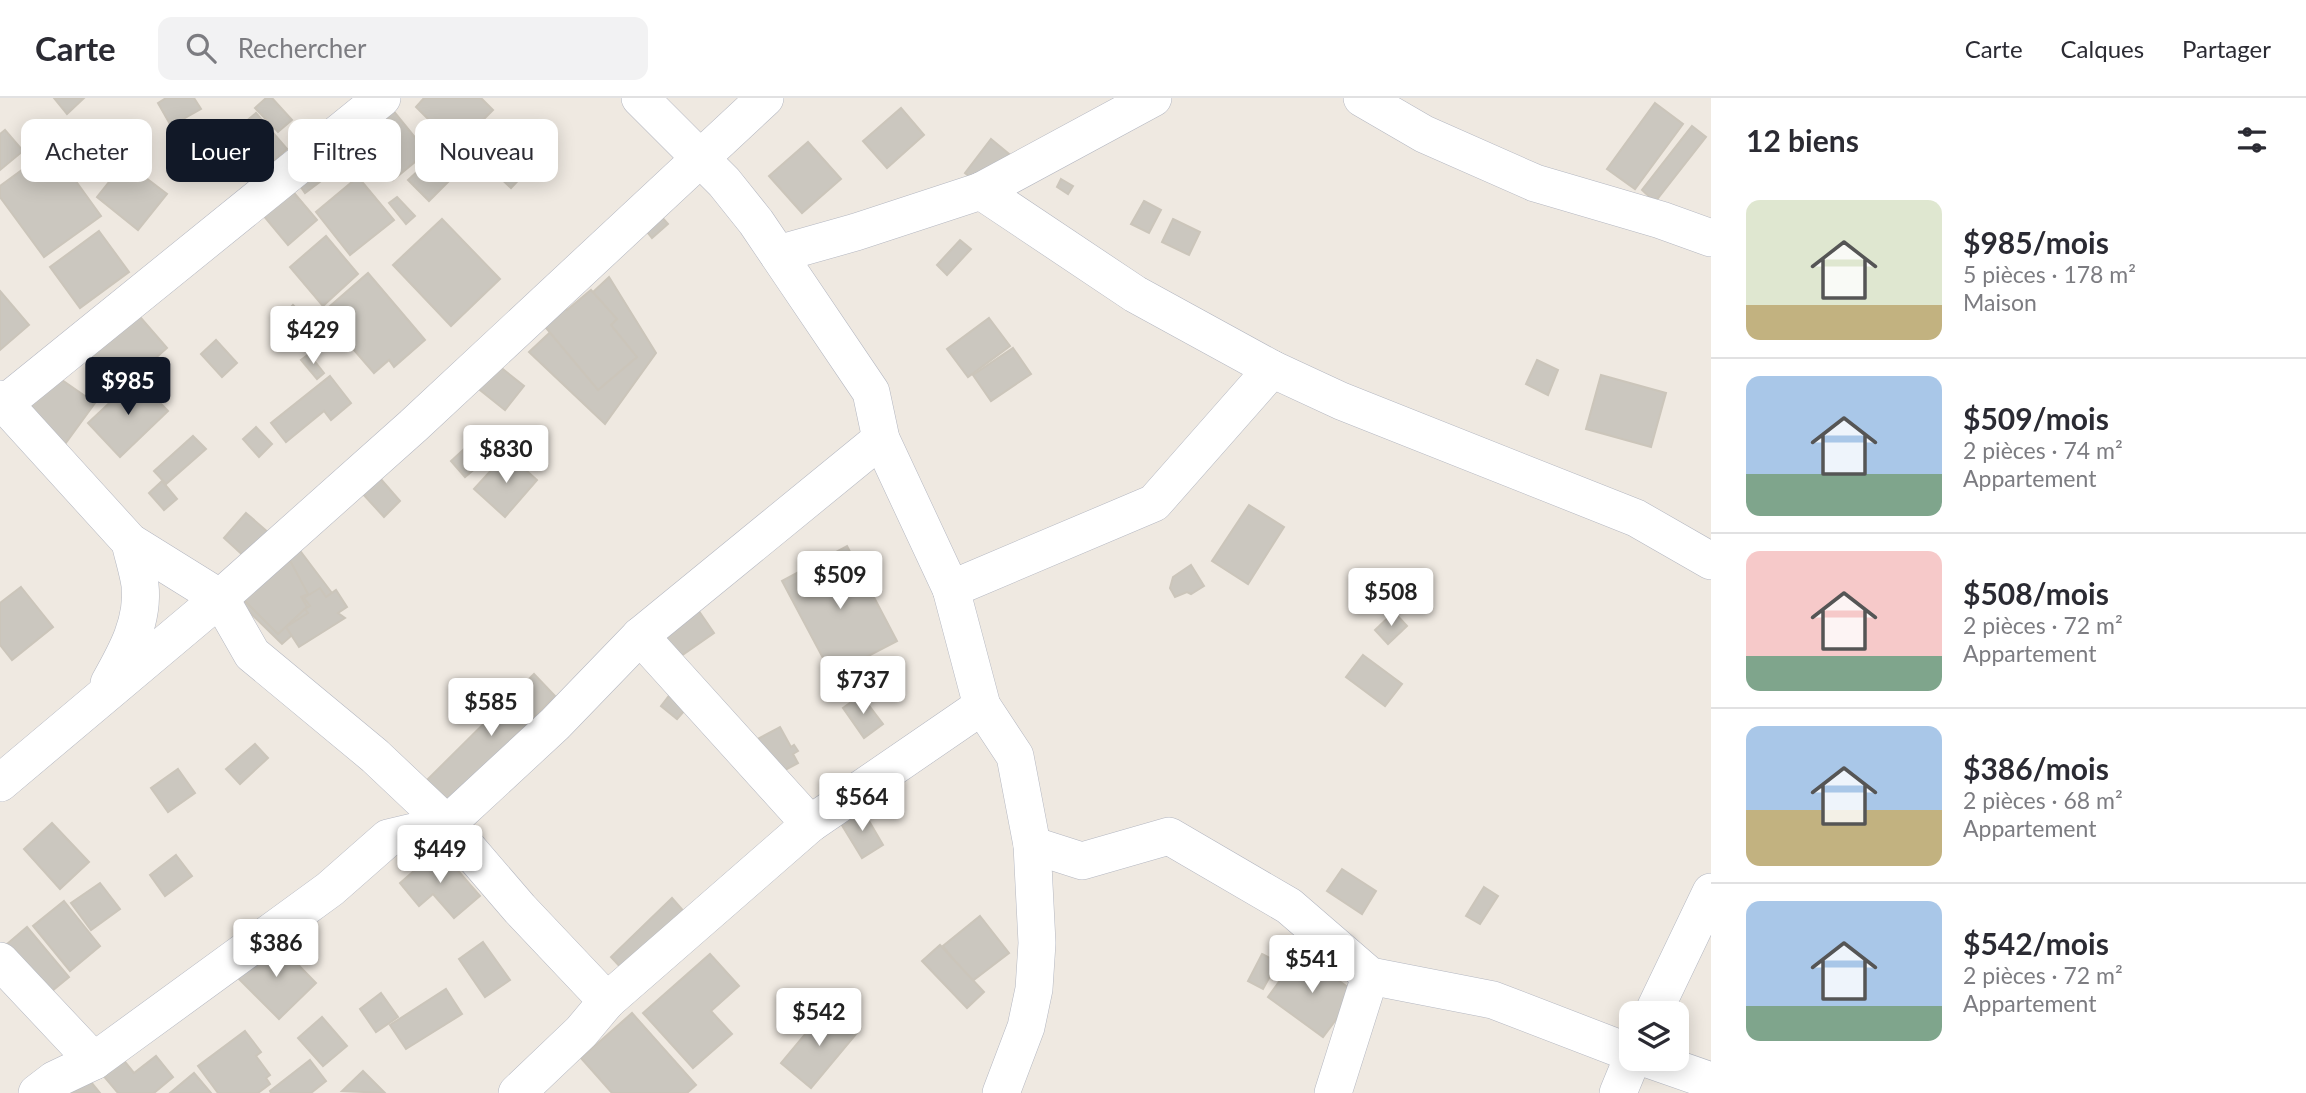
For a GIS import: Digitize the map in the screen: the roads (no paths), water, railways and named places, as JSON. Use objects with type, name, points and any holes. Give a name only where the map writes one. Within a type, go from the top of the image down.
[{"type":"street","points":[[382,98],[2,401],[130,542],[220,598],[252,654],[375,756],[447,824],[520,909],[607,1001]]},
{"type":"street","points":[[640,98],[724,182],[756,222],[871,392],[881,439],[951,589],[982,706],[1015,756],[1031,845],[1037,943],[1034,989],[1026,1027],[1001,1093]]},
{"type":"street","points":[[0,783],[220,598],[452,390],[765,98]]},
{"type":"street","points":[[778,254],[856,232],[981,191],[1153,98]]},
{"type":"street","points":[[1362,98],[1424,134],[1535,183],[1661,220],[1711,238]]},
{"type":"street","points":[[981,191],[1135,294],[1272,369],[1341,401],[1636,517],[1711,561]]},
{"type":"street","points":[[951,589],[1154,503],[1272,369]]},
{"type":"street","points":[[50,1089],[94,1061],[330,889],[388,838],[447,824],[555,724],[640,636],[881,439]]},
{"type":"street","points":[[99,700],[128,650],[138,618],[140,586],[130,542]]},
{"type":"street","points":[[640,636],[810,824]]},
{"type":"street","points":[[517,1093],[581,1032],[607,1001],[810,824],[982,706]]},
{"type":"street","points":[[1031,845],[1082,861],[1169,836],[1289,906],[1370,976],[1493,1000],[1619,1049]]},
{"type":"street","points":[[1659,1001],[1711,892]]},
{"type":"street","points":[[0,961],[94,1061]]},
{"type":"street","points":[[1333,1093],[1370,976]]},
{"type":"street","points":[[1618,1093],[1627,1071]]},
{"type":"street","points":[[1682,1071],[1711,1081]]}]
